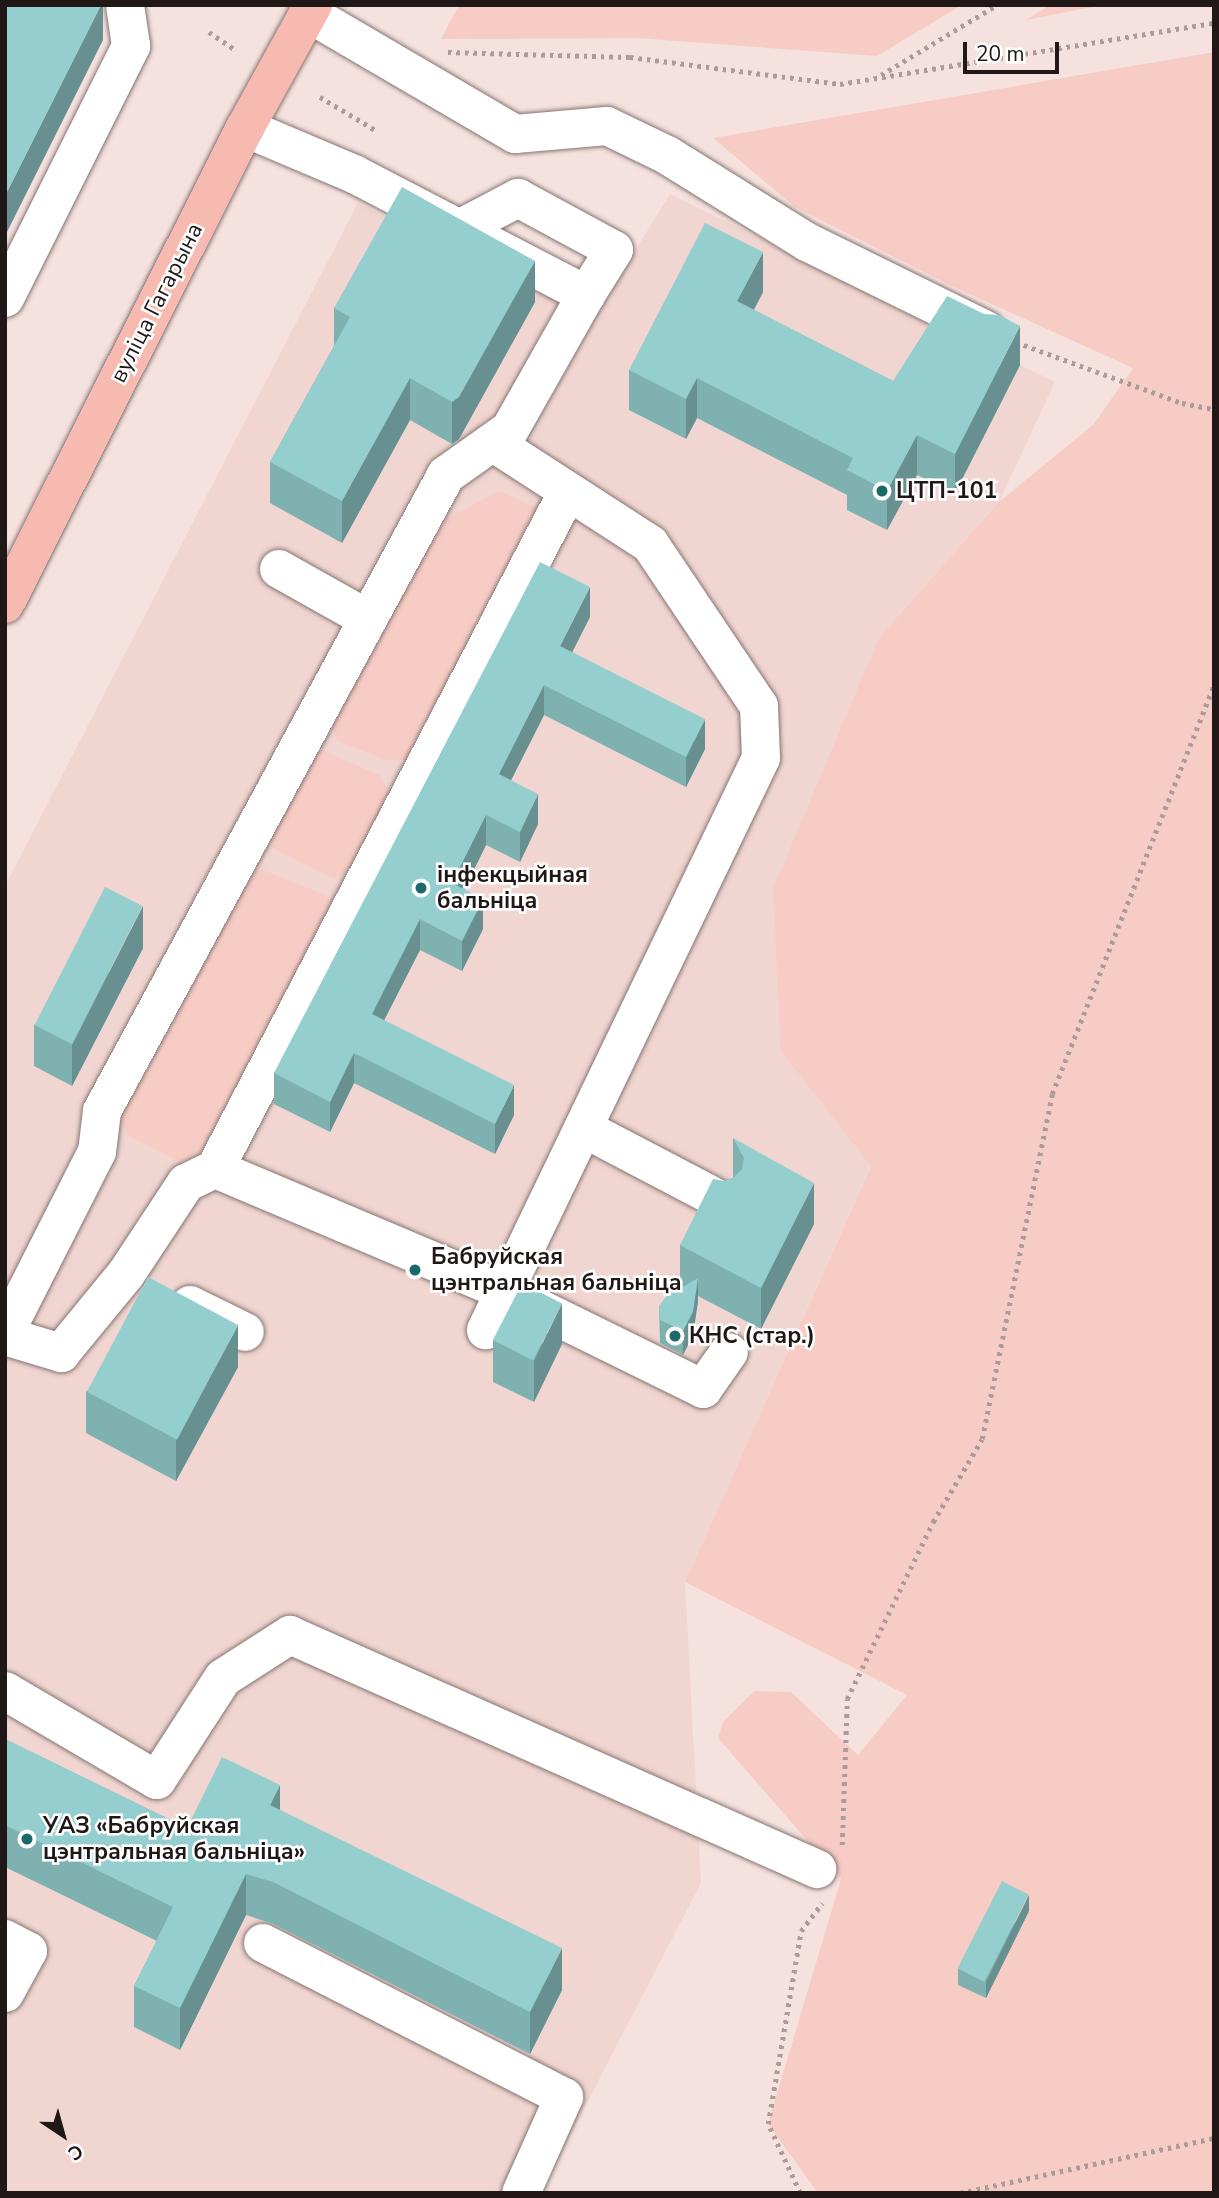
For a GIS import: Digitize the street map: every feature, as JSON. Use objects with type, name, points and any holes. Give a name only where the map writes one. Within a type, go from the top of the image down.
[{"type":"main road","name":"вуліца Гагарына","points":[[5,604],[245,128],[311,9]]},
{"type":"lane","points":[[5,298],[131,46],[125,5]]},
{"type":"lane","points":[[311,9],[515,134],[607,126],[667,155],[807,242],[994,334]]},
{"type":"lane","points":[[245,128],[354,174],[586,295]]},
{"type":"lane","points":[[458,229],[518,198],[614,250],[500,447],[650,544],[760,706],[761,758],[486,1330]]},
{"type":"lane","points":[[508,431],[446,475],[102,1111],[97,1152],[5,1334],[61,1353],[126,1273],[186,1183],[215,1169],[568,491]]},
{"type":"lane","points":[[279,569],[368,619]]},
{"type":"lane","points":[[583,1128],[722,1201]]},
{"type":"lane","points":[[215,1169],[504,1291],[703,1389],[729,1352]]},
{"type":"lane","points":[[126,1273],[245,1332]]},
{"type":"lane","points":[[5,1691],[157,1780],[223,1678],[290,1635],[828,1873]]},
{"type":"lane","points":[[5,1939],[28,1951],[5,1993]]},
{"type":"lane","points":[[263,1943],[564,2097],[521,2193]]},
{"type":"path","points":[[876,78],[997,5]]},
{"type":"path","points":[[438,52],[631,57],[840,84],[1214,23]]},
{"type":"path","points":[[209,32],[236,50]]},
{"type":"path","points":[[320,97],[377,131]]},
{"type":"path","points":[[994,334],[1182,403],[1213,409],[1214,416]]},
{"type":"path","points":[[800,2193],[768,2124],[801,1931],[828,1873],[847,1699],[933,1522],[982,1439],[1052,1094],[1214,685]]},
{"type":"path","points":[[960,2193],[1214,2138]]},
{"type":"shaded area","points":[[459,5],[962,5],[877,56],[636,38],[441,39]]},
{"type":"shaded area","points":[[1050,5],[1103,5],[1026,20]]},
{"type":"shaded area","points":[[1214,52],[1214,2193],[818,2193],[768,2124],[841,1879],[718,1738],[723,1722],[754,1691],[791,1692],[858,1755],[907,1695],[685,1582],[871,1166],[781,1051],[773,889],[879,638],[999,502],[1094,424],[1133,368],[952,286],[795,207],[713,138]]},
{"type":"shaded area","name":"Бабруйская цэнтральная бальніца","points":[[670,194],[1055,382],[999,502],[879,638],[781,1051],[871,1165],[685,1582],[701,1883],[540,2193],[5,2193],[5,886],[358,203],[593,319]]},
{"type":"shaded area","points":[[499,491],[536,508],[421,742],[405,760],[386,760],[338,741],[321,708],[418,534]]},
{"type":"shaded area","points":[[321,750],[381,776],[390,794],[356,871],[333,878],[272,848],[262,828],[294,764]]},
{"type":"shaded area","points":[[260,869],[328,896],[331,916],[213,1147],[186,1164],[129,1136],[120,1122],[121,1106],[237,886]]},
{"type":"building","points":[[8,5],[101,5],[5,196],[5,11]]},
{"type":"building","points":[[402,187],[535,261],[459,397],[452,402],[410,378],[342,501],[270,462],[350,317],[334,308]]},
{"type":"building","points":[[705,223],[763,252],[737,301],[893,381],[947,296],[984,314],[999,315],[1020,326],[955,454],[917,435],[887,491],[847,470],[853,458],[697,378],[686,399],[629,370]]},
{"type":"building","name":"інфекцыйная бальніца","points":[[540,562],[590,587],[560,646],[705,719],[686,757],[544,685],[499,774],[538,794],[520,832],[486,815],[452,883],[483,899],[462,941],[420,919],[372,1014],[514,1085],[495,1124],[354,1053],[330,1102],[274,1073]]},
{"type":"building","points":[[105,887],[142,906],[72,1044],[35,1025]]},
{"type":"building","points":[[733,1138],[814,1183],[761,1288],[680,1245],[713,1179],[724,1181],[733,1178],[742,1169],[744,1158]]},
{"type":"building","points":[[148,1277],[238,1325],[177,1440],[87,1392]]},
{"type":"building","points":[[698,1278],[693,1312],[683,1331],[660,1320],[659,1306],[666,1297]]},
{"type":"building","points":[[522,1283],[562,1303],[533,1360],[493,1340]]},
{"type":"building","points":[[5,1739],[187,1828],[222,1757],[280,1785],[270,1805],[562,1948],[530,2012],[273,1882],[246,1874],[180,2008],[134,1986],[173,1907],[5,1825]]},
{"type":"building","points":[[1002,1881],[1029,1895],[984,1982],[958,1968]]},
{"type":"place","name":"ЦТП-101","points":[[882,491]]},
{"type":"place","name":"інфекцыйная бальніца","points":[[421,888]]},
{"type":"place","name":"Бабруйская цэнтральная бальніца","points":[[415,1270]]},
{"type":"place","name":"КНС (стар.)","points":[[675,1336]]},
{"type":"place","name":"УАЗ «Бабруйская цэнтральная бальніца»","points":[[27,1839]]}]
